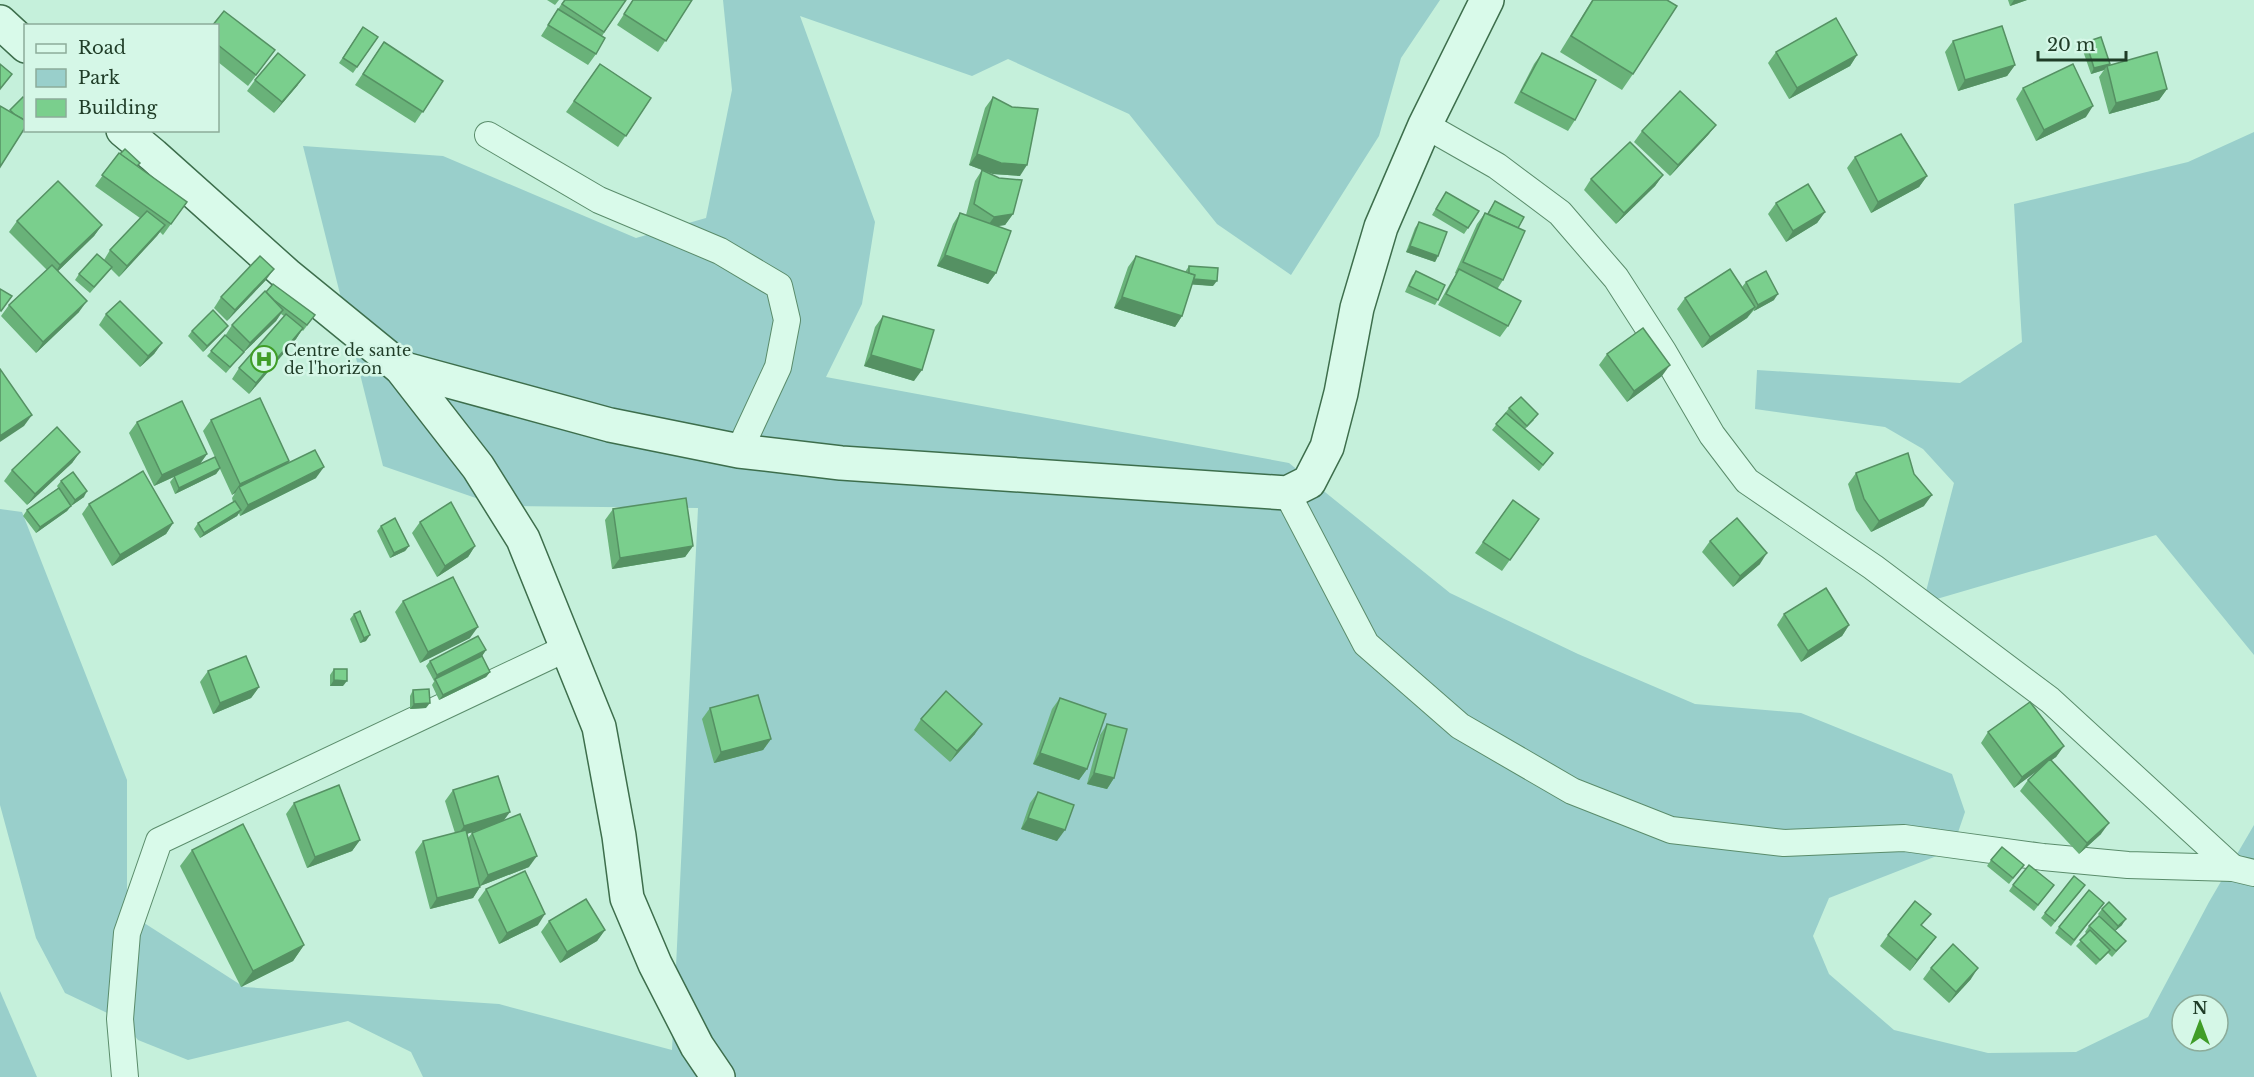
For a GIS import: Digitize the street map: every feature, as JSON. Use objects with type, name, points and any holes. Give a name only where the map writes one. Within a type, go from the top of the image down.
[{"type":"street","points":[[401,368],[610,425],[740,451],[841,463],[1287,493],[1309,482],[1327,447],[1341,393],[1357,308],[1381,227],[1425,125],[1487,0]]},
{"type":"street","points":[[0,22],[24,44]]},
{"type":"street","points":[[1425,125],[1497,166],[1560,213],[1616,278],[1663,351],[1712,435],[1747,481],[1873,567],[2050,700],[2243,870]]},
{"type":"street","points":[[125,132],[287,275],[401,368],[478,467],[523,539],[599,727],[619,836],[627,898],[655,964],[698,1046],[718,1077]]},
{"type":"street","points":[[488,135],[599,200],[720,251],[779,286],[787,320],[778,367],[740,451]]},
{"type":"street","points":[[1287,493],[1366,644],[1461,726],[1572,791],[1671,830],[1784,843],[1904,838],[2043,857],[2128,865],[2243,870]]},
{"type":"street","points":[[125,1077],[120,1019],[126,933],[159,841],[567,648]]},
{"type":"green space","points":[[723,0],[1440,0],[1401,58],[1379,136],[1291,275],[1217,224],[1129,114],[1008,59],[972,76],[800,16],[875,222],[862,304],[826,377],[1289,463],[1450,593],[1578,654],[1695,704],[1801,713],[1952,774],[1965,812],[1952,850],[1829,898],[1813,936],[1829,974],[1894,1030],[1988,1053],[2076,1052],[2148,1017],[2209,902],[2254,825],[2254,1077],[423,1077],[411,1052],[348,1021],[188,1060],[138,1040],[120,1019],[65,993],[36,938],[0,805],[0,509],[22,512],[127,780],[127,912],[244,987],[499,1004],[672,1050],[698,508],[499,506],[383,466],[303,146],[443,156],[636,238],[706,218],[732,90]]},
{"type":"green space","points":[[2254,132],[2254,655],[2156,535],[1923,603],[1954,483],[1923,449],[1885,427],[1755,409],[1757,370],[1960,383],[2022,342],[2014,204],[2188,162]]},
{"type":"green space","points":[[0,991],[37,1077],[0,1077]]},
{"type":"building","points":[[565,0],[626,0],[604,32],[562,4]]},
{"type":"building","points":[[633,0],[692,0],[666,41],[624,14]]},
{"type":"building","points":[[1593,0],[1667,0],[1677,6],[1633,74],[1571,36]]},
{"type":"building","points":[[558,9],[605,38],[596,54],[548,25]]},
{"type":"building","points":[[224,11],[275,50],[256,75],[219,46],[219,24],[214,24]]},
{"type":"building","points":[[1836,18],[1857,55],[1797,88],[1776,52]]},
{"type":"building","points":[[2002,26],[2015,65],[1965,80],[1953,41]]},
{"type":"building","points":[[363,27],[378,37],[357,67],[343,58]]},
{"type":"building","points":[[2101,37],[2110,64],[2094,68],[2086,42]]},
{"type":"building","points":[[384,42],[443,81],[423,112],[363,74]]},
{"type":"building","points":[[2157,52],[2167,89],[2116,103],[2107,66]]},
{"type":"building","points":[[278,53],[305,75],[282,102],[255,80]]},
{"type":"building","points":[[1542,53],[1596,80],[1575,120],[1521,92]]},
{"type":"building","points":[[0,64],[12,74],[0,89]]},
{"type":"building","points":[[600,64],[651,98],[626,136],[574,101]]},
{"type":"building","points":[[2073,64],[2093,106],[2044,130],[2023,88]]},
{"type":"building","points":[[1680,91],[1716,125],[1678,165],[1642,131]]},
{"type":"building","points":[[23,97],[24,98],[24,120],[10,110]]},
{"type":"building","points":[[993,97],[1012,107],[1038,109],[1027,165],[1001,163],[977,154]]},
{"type":"building","points":[[0,106],[24,120],[24,129],[0,167]]},
{"type":"building","points":[[1901,134],[1927,176],[1878,202],[1855,157]]},
{"type":"building","points":[[1630,142],[1663,175],[1624,213],[1591,179]]},
{"type":"building","points":[[125,149],[140,163],[137,166],[120,154]]},
{"type":"building","points":[[119,153],[187,202],[171,224],[102,175]]},
{"type":"building","points":[[982,170],[999,178],[1022,180],[1013,214],[994,217],[974,204]]},
{"type":"building","points":[[58,181],[102,225],[60,265],[17,221]]},
{"type":"building","points":[[1808,184],[1825,212],[1793,231],[1776,203]]},
{"type":"building","points":[[1446,192],[1479,211],[1468,228],[1436,209]]},
{"type":"building","points":[[1495,201],[1524,217],[1518,228],[1488,214]]},
{"type":"building","points":[[147,211],[165,225],[127,266],[110,250]]},
{"type":"building","points":[[960,213],[1011,231],[996,273],[945,255]]},
{"type":"building","points":[[1485,213],[1525,231],[1503,280],[1463,262]]},
{"type":"building","points":[[1419,222],[1447,232],[1438,256],[1410,246]]},
{"type":"building","points":[[97,254],[112,267],[94,287],[79,274]]},
{"type":"building","points":[[260,256],[274,269],[235,310],[221,297]]},
{"type":"building","points":[[1136,256],[1195,275],[1182,316],[1122,297]]},
{"type":"building","points":[[52,265],[87,301],[43,342],[9,305]]},
{"type":"building","points":[[1189,266],[1218,268],[1217,281],[1194,279],[1195,275],[1189,273]]},
{"type":"building","points":[[1459,269],[1521,301],[1508,326],[1446,294]]},
{"type":"building","points":[[1730,269],[1755,307],[1710,337],[1685,298]]},
{"type":"building","points":[[1416,271],[1445,285],[1438,300],[1409,286]]},
{"type":"building","points":[[1766,271],[1778,294],[1758,305],[1746,282]]},
{"type":"building","points":[[273,284],[315,315],[307,325],[266,292]]},
{"type":"building","points":[[0,289],[12,296],[1,311],[0,310]]},
{"type":"building","points":[[265,291],[283,310],[250,343],[232,325]]},
{"type":"building","points":[[120,301],[162,343],[148,356],[106,314]]},
{"type":"building","points":[[213,310],[228,326],[207,346],[192,331]]},
{"type":"building","name":"Centre de sante de l'horizon","points":[[286,314],[303,328],[256,383],[239,368]]},
{"type":"building","points":[[883,316],[934,330],[922,370],[871,355]]},
{"type":"building","points":[[1643,328],[1670,365],[1634,391],[1607,354]]},
{"type":"building","points":[[225,335],[244,352],[230,367],[211,351]]},
{"type":"building","points":[[0,369],[32,415],[0,436]]},
{"type":"building","points":[[1521,397],[1538,414],[1527,426],[1509,408]]},
{"type":"building","points":[[260,398],[289,461],[240,484],[211,420]]},
{"type":"building","points":[[182,401],[207,454],[162,475],[137,422]]},
{"type":"building","points":[[1506,413],[1553,453],[1543,465],[1496,424]]},
{"type":"building","points":[[57,427],[80,452],[35,494],[12,470]]},
{"type":"building","points":[[315,450],[324,467],[248,505],[239,487]]},
{"type":"building","points":[[1908,453],[1914,474],[1932,495],[1879,521],[1864,499],[1856,473]]},
{"type":"building","points":[[215,457],[220,468],[179,488],[174,476]]},
{"type":"building","points":[[143,471],[173,523],[120,555],[89,504]]},
{"type":"building","points":[[73,472],[87,491],[75,500],[61,481]]},
{"type":"building","points":[[59,488],[71,506],[40,527],[27,510]]},
{"type":"building","points":[[686,498],[693,546],[620,558],[613,509]]},
{"type":"building","points":[[1513,500],[1539,519],[1510,560],[1483,542]]},
{"type":"building","points":[[235,501],[241,510],[204,533],[198,523]]},
{"type":"building","points":[[451,502],[475,546],[445,566],[420,522]]},
{"type":"building","points":[[395,518],[409,546],[394,553],[381,526]]},
{"type":"building","points":[[1737,518],[1767,553],[1740,576],[1710,541]]},
{"type":"building","points":[[453,577],[478,627],[428,652],[403,601]]},
{"type":"building","points":[[1826,588],[1849,625],[1808,651],[1784,614]]},
{"type":"building","points":[[360,611],[370,635],[364,638],[354,614]]},
{"type":"building","points":[[478,636],[486,650],[437,675],[430,661]]},
{"type":"building","points":[[246,656],[259,687],[220,703],[208,671]]},
{"type":"building","points":[[482,656],[490,672],[443,695],[435,679]]},
{"type":"building","points":[[334,669],[347,669],[347,681],[334,680]]},
{"type":"building","points":[[429,689],[430,703],[414,704],[413,690]]},
{"type":"building","points":[[946,691],[982,724],[957,751],[921,719]]},
{"type":"building","points":[[758,695],[771,739],[721,752],[710,708]]},
{"type":"building","points":[[1060,698],[1106,714],[1087,769],[1040,753]]},
{"type":"building","points":[[2030,702],[2064,746],[2022,777],[1988,732]]},
{"type":"building","points":[[1107,724],[1127,729],[1114,778],[1094,773]]},
{"type":"building","points":[[2050,759],[2109,823],[2087,843],[2028,780]]},
{"type":"building","points":[[498,776],[510,812],[464,826],[453,790]]},
{"type":"building","points":[[339,785],[360,840],[315,857],[294,803]]},
{"type":"building","points":[[1038,792],[1074,805],[1065,830],[1028,818]]},
{"type":"building","points":[[520,814],[537,856],[488,875],[472,833]]},
{"type":"building","points":[[243,824],[304,945],[253,971],[192,850]]},
{"type":"building","points":[[466,830],[480,887],[437,898],[423,841]]},
{"type":"building","points":[[2002,847],[2024,865],[2013,878],[1991,860]]},
{"type":"building","points":[[2029,865],[2054,885],[2038,905],[2013,885]]},
{"type":"building","points":[[525,871],[545,914],[507,933],[486,889]]},
{"type":"building","points":[[2074,876],[2085,885],[2055,921],[2045,913]]},
{"type":"building","points":[[2089,890],[2104,903],[2074,940],[2059,927]]},
{"type":"building","points":[[586,899],[605,930],[567,952],[549,921]]},
{"type":"building","points":[[1915,901],[1931,914],[1921,925],[1936,937],[1917,960],[1888,935]]},
{"type":"building","points":[[2109,902],[2126,919],[2118,926],[2102,909]]},
{"type":"building","points":[[2099,916],[2126,941],[2116,951],[2089,926]]},
{"type":"building","points":[[2090,930],[2110,950],[2100,960],[2080,940]]},
{"type":"building","points":[[1953,944],[1978,968],[1956,992],[1931,968]]},
{"type":"place","name":"Centre de sante de l'horizon","points":[[264,359]]}]
